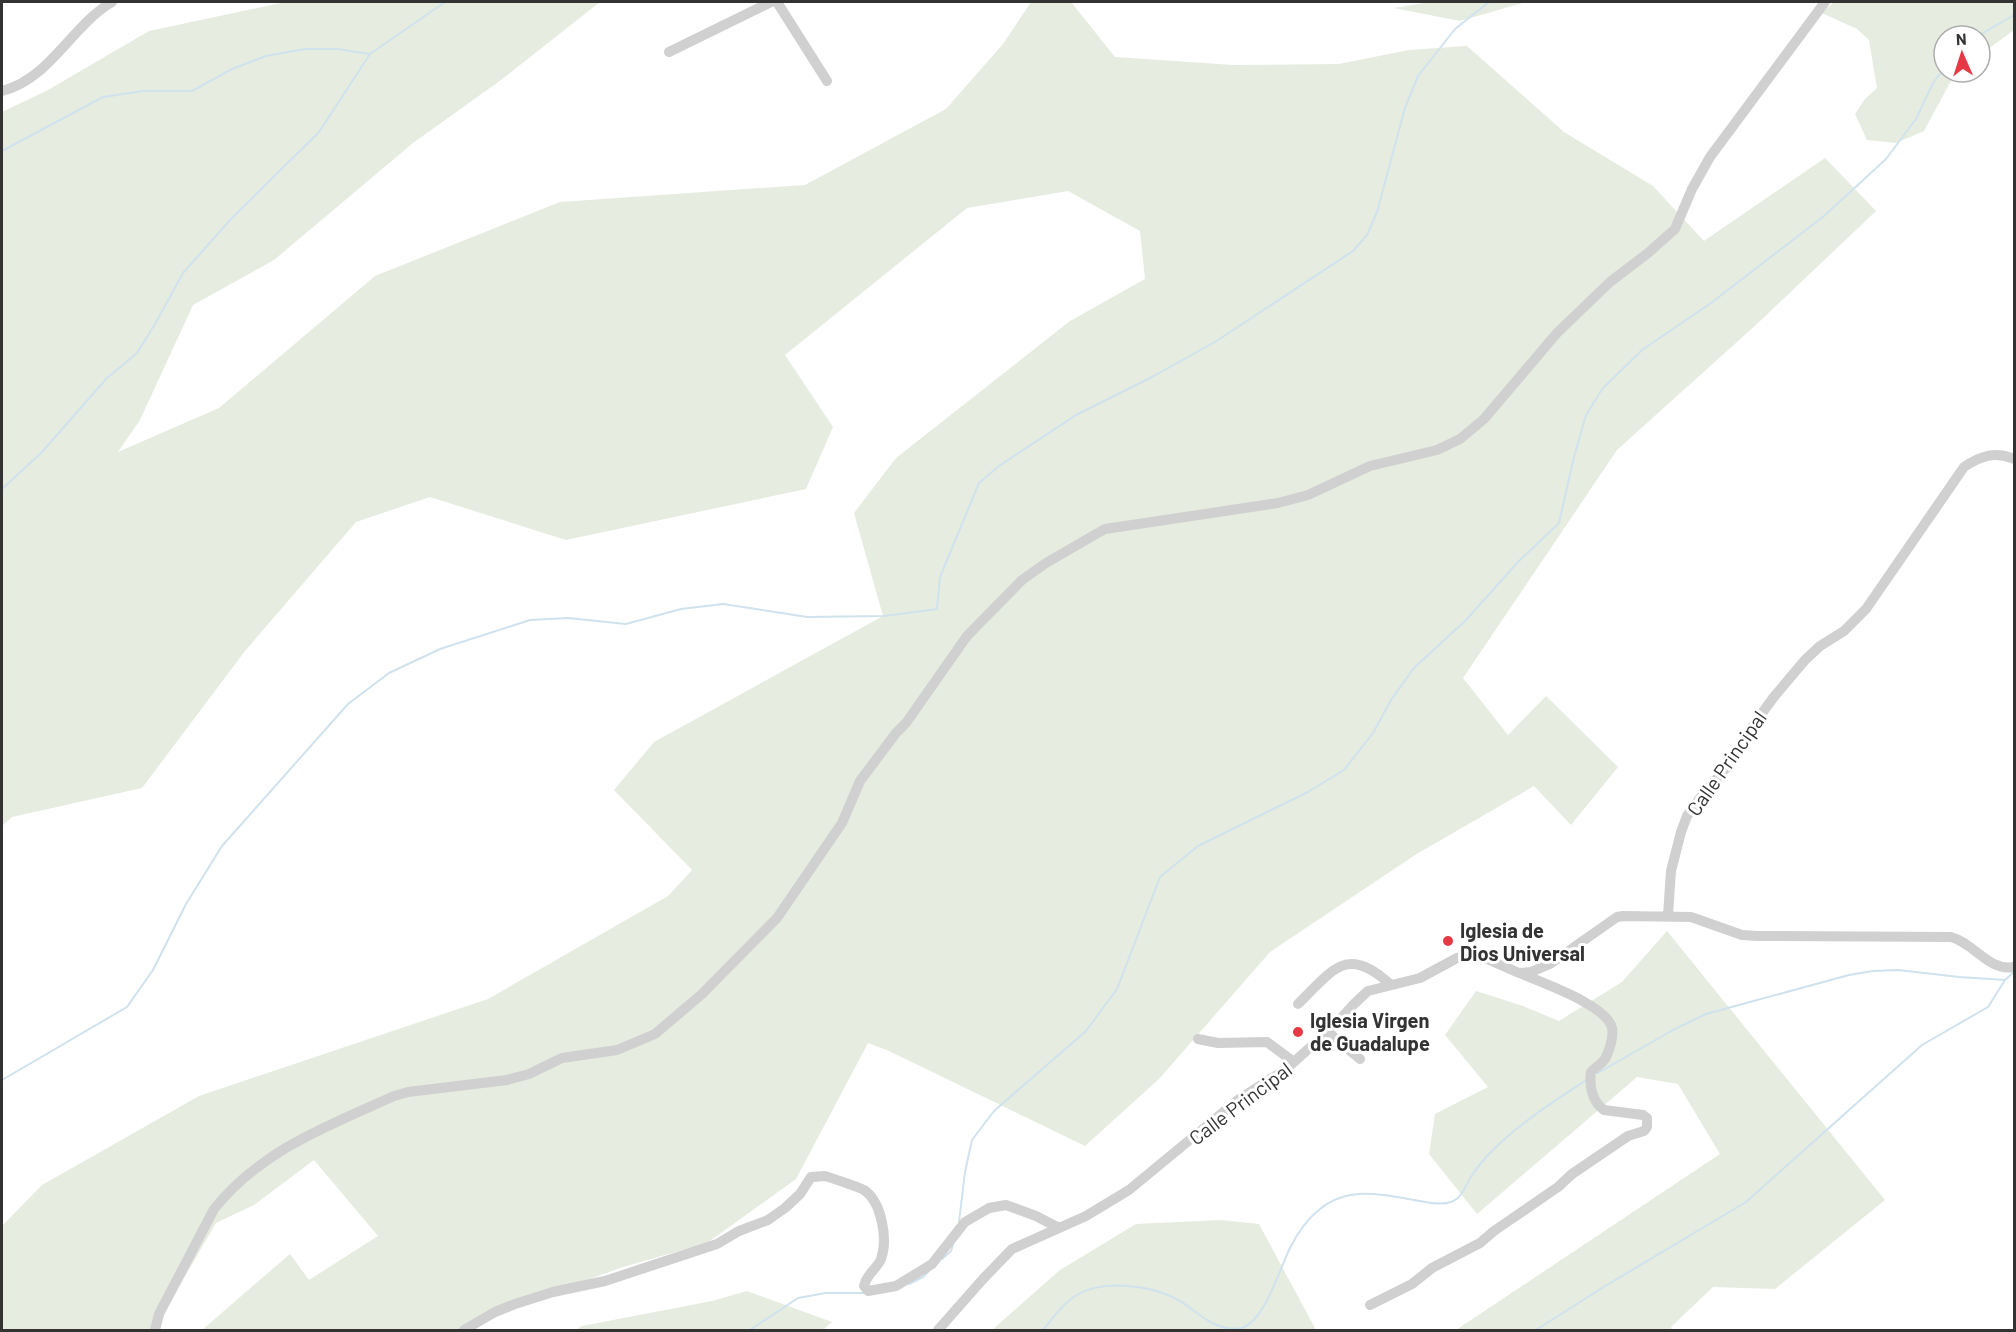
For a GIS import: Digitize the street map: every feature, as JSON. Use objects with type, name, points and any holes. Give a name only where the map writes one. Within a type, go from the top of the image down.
[{"type":"street","points":[[2,91],[13,88],[38,73],[84,25],[112,2]]},
{"type":"street","points":[[669,52],[771,2]]},
{"type":"street","points":[[777,2],[827,81]]},
{"type":"street","points":[[155,1330],[159,1314],[214,1209],[224,1196],[256,1168],[298,1140],[394,1096],[408,1092],[490,1083],[529,1074],[562,1058],[617,1050],[631,1045],[655,1034],[669,1024],[777,918],[842,823],[860,781],[906,723],[967,636],[1022,580],[1046,562],[1105,529],[1278,503],[1308,495],[1370,466],[1437,450],[1460,439],[1484,419],[1557,333],[1610,282],[1648,253],[1674,229],[1692,189],[1710,158],[1825,2]]},
{"type":"street","name":"Calle Principal","points":[[1668,915],[1671,871],[1687,816],[1735,758],[1752,727],[1773,698],[1813,651],[1844,631],[1866,609],[1964,467],[1989,455],[2014,459]]},
{"type":"street","points":[[1519,973],[1540,970],[1617,917],[1668,915],[1699,918],[1734,933],[1757,936],[1951,937],[1967,944],[1998,966],[2014,967]]},
{"type":"street","name":"Calle Principal","points":[[938,1330],[1012,1249],[1086,1216],[1129,1190],[1244,1095],[1294,1062],[1328,1032],[1364,994],[1420,978],[1469,954],[1478,955],[1582,1001],[1605,1017],[1612,1028],[1612,1036],[1604,1061],[1592,1072],[1591,1087],[1594,1099],[1604,1110],[1643,1115],[1647,1118],[1647,1127],[1644,1131],[1628,1136],[1480,1242],[1432,1268],[1412,1284],[1370,1305]]},
{"type":"street","points":[[1298,1004],[1333,971],[1345,964],[1363,965],[1391,986]]},
{"type":"street","points":[[1328,1032],[1360,1059]]},
{"type":"street","points":[[1198,1039],[1235,1044],[1264,1041],[1294,1062]]},
{"type":"street","points":[[464,1330],[495,1312],[515,1304],[552,1292],[606,1281],[717,1244],[768,1220],[785,1209],[800,1194],[811,1177],[825,1176],[865,1190],[876,1206],[883,1221],[884,1245],[880,1261],[865,1281],[864,1286],[868,1291],[896,1286],[932,1264],[965,1222],[989,1208],[1006,1205],[1036,1216],[1059,1228]]},
{"type":"shaded area","points":[[286,2],[600,2],[501,80],[413,143],[274,260],[193,305],[140,420],[118,452],[219,408],[375,276],[560,202],[805,185],[946,109],[1003,44],[1031,2],[1071,2],[1115,57],[1233,65],[1339,64],[1409,50],[1467,46],[1564,132],[1653,186],[1704,241],[1825,158],[1876,211],[1758,323],[1617,450],[1463,678],[1508,735],[1546,696],[1618,767],[1571,825],[1534,786],[1415,855],[1270,952],[1159,1079],[1085,1146],[868,1043],[796,1179],[707,1243],[623,1267],[462,1330],[202,1330],[290,1254],[309,1280],[378,1236],[314,1160],[254,1205],[216,1223],[154,1330],[2,1330],[2,1226],[42,1185],[199,1096],[488,999],[668,896],[692,870],[614,790],[654,742],[883,616],[854,513],[896,458],[1070,321],[1145,279],[1140,231],[1068,191],[967,208],[785,355],[833,427],[806,489],[566,540],[430,497],[356,522],[245,651],[142,788],[12,817],[2,826],[2,112],[48,90],[149,31]]},
{"type":"shaded area","points":[[1430,2],[1526,2],[1460,21],[1394,8]]},
{"type":"shaded area","points":[[1834,2],[2014,2],[2014,30],[1992,46],[1992,24],[1932,24],[1932,84],[1949,84],[1924,131],[1896,143],[1867,140],[1855,114],[1865,99],[1877,88],[1869,40],[1857,29],[1822,13]]},
{"type":"shaded area","points":[[1667,931],[1885,1200],[1775,1289],[1713,1287],[1671,1327],[1672,1330],[1456,1330],[1720,1154],[1678,1084],[1637,1077],[1477,1214],[1429,1154],[1435,1114],[1488,1087],[1445,1035],[1476,991],[1523,1006],[1559,1021],[1622,982]]},
{"type":"shaded area","points":[[1220,1220],[1259,1224],[1316,1330],[992,1330],[1060,1270],[1136,1224]]},
{"type":"shaded area","points":[[747,1291],[832,1322],[823,1330],[575,1330],[582,1326],[712,1301]]},
{"type":"waterway","points":[[2,489],[42,452],[107,378],[137,353],[183,273],[231,219],[319,132],[370,54],[445,2]]},
{"type":"waterway","points":[[2,1080],[127,1007],[153,970],[186,904],[222,846],[348,704],[389,673],[440,649],[530,620],[568,618],[626,624],[681,609],[723,604],[807,617],[884,616],[937,609],[940,577],[979,483],[999,466],[1076,415],[1215,342],[1353,251],[1367,235],[1377,212],[1405,108],[1418,76],[1455,29],[1489,2]]},
{"type":"waterway","points":[[1992,28],[2014,15]]},
{"type":"waterway","points":[[2,151],[103,97],[143,91],[192,91],[232,69],[266,56],[305,49],[337,49],[370,54]]},
{"type":"waterway","points":[[959,1222],[965,1172],[972,1140],[994,1111],[1086,1031],[1117,989],[1160,877],[1198,846],[1308,792],[1344,770],[1373,733],[1391,700],[1414,668],[1466,620],[1518,562],[1559,523],[1586,415],[1603,388],[1642,350],[1711,303],[1824,216],[1886,159],[1916,119],[1933,84]]},
{"type":"waterway","points":[[1598,1073],[1706,1014],[1849,975],[1898,970],[2005,980]]},
{"type":"waterway","points":[[1536,1330],[1746,1202],[1922,1045],[1988,1007],[2005,980],[2014,972]]},
{"type":"waterway","points":[[1043,1330],[1063,1306],[1077,1295],[1089,1290],[1117,1286],[1133,1286],[1162,1293],[1175,1298],[1218,1326],[1242,1328],[1258,1315],[1296,1237],[1320,1209],[1331,1202],[1356,1194],[1381,1195],[1435,1203],[1455,1200],[1478,1167],[1498,1145],[1535,1115],[1588,1079]]},
{"type":"waterway","points":[[942,1259],[951,1251],[953,1245]]},
{"type":"waterway","points":[[909,1284],[929,1271]]},
{"type":"waterway","points":[[750,1330],[798,1298],[826,1293],[866,1293]]},
{"type":"place","name":"Iglesia de Dios Universal","points":[[1448,941]]},
{"type":"place","name":"Iglesia Virgen de Guadalupe","points":[[1298,1032]]}]
